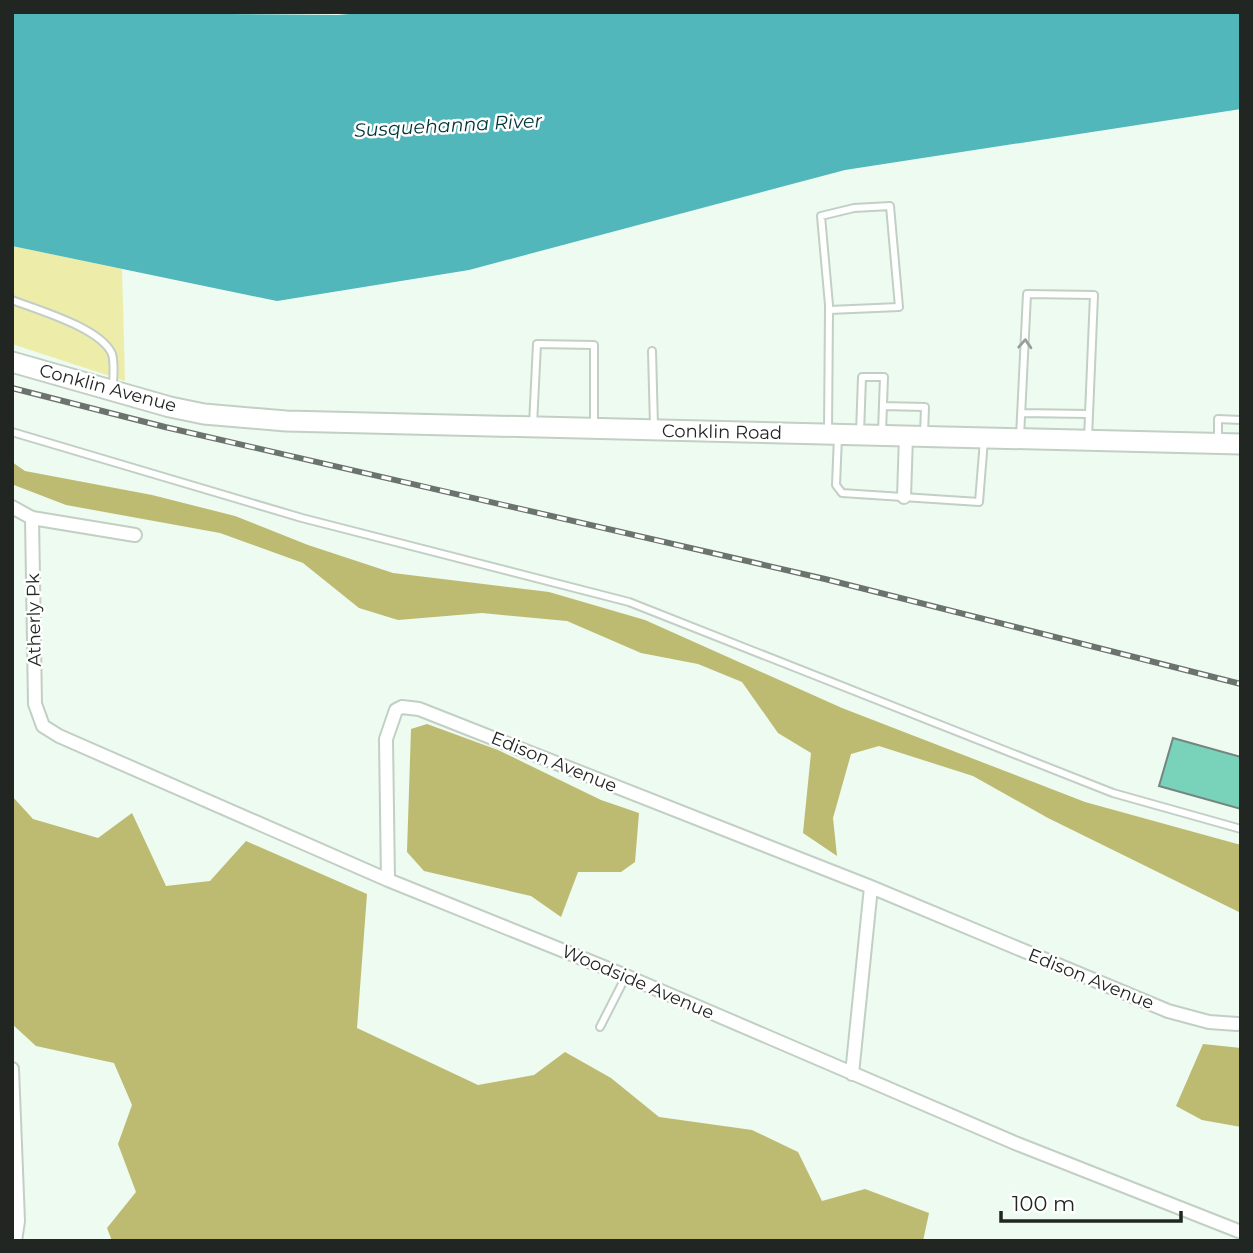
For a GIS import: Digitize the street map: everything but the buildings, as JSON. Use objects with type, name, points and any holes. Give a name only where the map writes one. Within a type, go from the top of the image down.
[{"type":"main road","name":"Conklin Avenue","points":[[12,362],[113,392],[204,414]]},
{"type":"main road","name":"Conklin Road","points":[[204,414],[286,421],[1241,444]]},
{"type":"street","points":[[904,497],[915,436]]},
{"type":"street","points":[[12,507],[32,518],[135,535]]},
{"type":"street","name":"Atherly Pk","points":[[32,518],[35,704],[41,722]]},
{"type":"street","name":"Edison Avenue","points":[[388,880],[386,739],[390,720],[402,707],[432,714],[871,887],[1168,1011],[1209,1022],[1237,1024]]},
{"type":"street","name":"Woodside Avenue","points":[[41,722],[59,736],[388,880],[626,976],[1015,1143],[1241,1232]]},
{"type":"street","points":[[852,1074],[871,887]]},
{"type":"street","points":[[12,1069],[18,1208],[15,1241]]},
{"type":"lane","points":[[829,310],[899,307],[890,206],[854,208],[821,216],[829,310],[836,485],[842,493],[979,502],[984,438]]},
{"type":"lane","points":[[1020,439],[1027,294],[1094,295],[1088,441]]},
{"type":"lane","points":[[12,300],[74,325],[108,346],[113,358],[113,392]]},
{"type":"lane","points":[[533,427],[537,344],[594,345],[594,429]]},
{"type":"lane","points":[[652,351],[654,430]]},
{"type":"lane","points":[[860,435],[862,377],[884,377],[882,436]]},
{"type":"lane","points":[[883,405],[925,407],[915,436]]},
{"type":"lane","points":[[1021,413],[1089,414]]},
{"type":"lane","points":[[1217,444],[1218,419],[1241,420]]},
{"type":"lane","points":[[12,432],[302,518],[629,602],[1113,793],[1241,829]]},
{"type":"lane","points":[[600,1027],[626,976]]},
{"type":"shaded area","points":[[12,246],[122,269],[125,381],[12,344]]},
{"type":"shaded area","points":[[12,462],[25,471],[152,495],[235,516],[308,545],[393,573],[549,592],[645,620],[842,708],[1085,802],[1241,845],[1241,913],[1048,818],[973,776],[879,746],[851,754],[833,818],[837,856],[803,833],[811,753],[778,733],[742,682],[698,664],[641,653],[567,621],[482,613],[398,620],[359,608],[303,563],[220,533],[66,505],[14,485]]},
{"type":"shaded area","points":[[427,724],[498,750],[601,800],[639,813],[635,862],[621,872],[578,872],[561,917],[531,896],[424,871],[407,852],[411,729]]},
{"type":"shaded area","points":[[12,796],[33,819],[98,838],[132,813],[166,886],[210,881],[246,841],[367,894],[357,1028],[478,1085],[534,1075],[565,1052],[611,1078],[659,1117],[752,1130],[798,1152],[822,1201],[865,1189],[929,1213],[923,1241],[112,1241],[107,1228],[136,1192],[118,1144],[132,1105],[114,1063],[36,1046],[12,1024]]},
{"type":"shaded area","points":[[1203,1044],[1241,1048],[1241,1127],[1202,1120],[1176,1106]]},
{"type":"water","name":"Susquehanna River","points":[[12,12],[338,15],[372,12],[1241,12],[1241,109],[845,170],[469,270],[277,301],[12,246]]},
{"type":"railway","points":[[12,388],[165,427],[825,579],[1241,684]]}]
